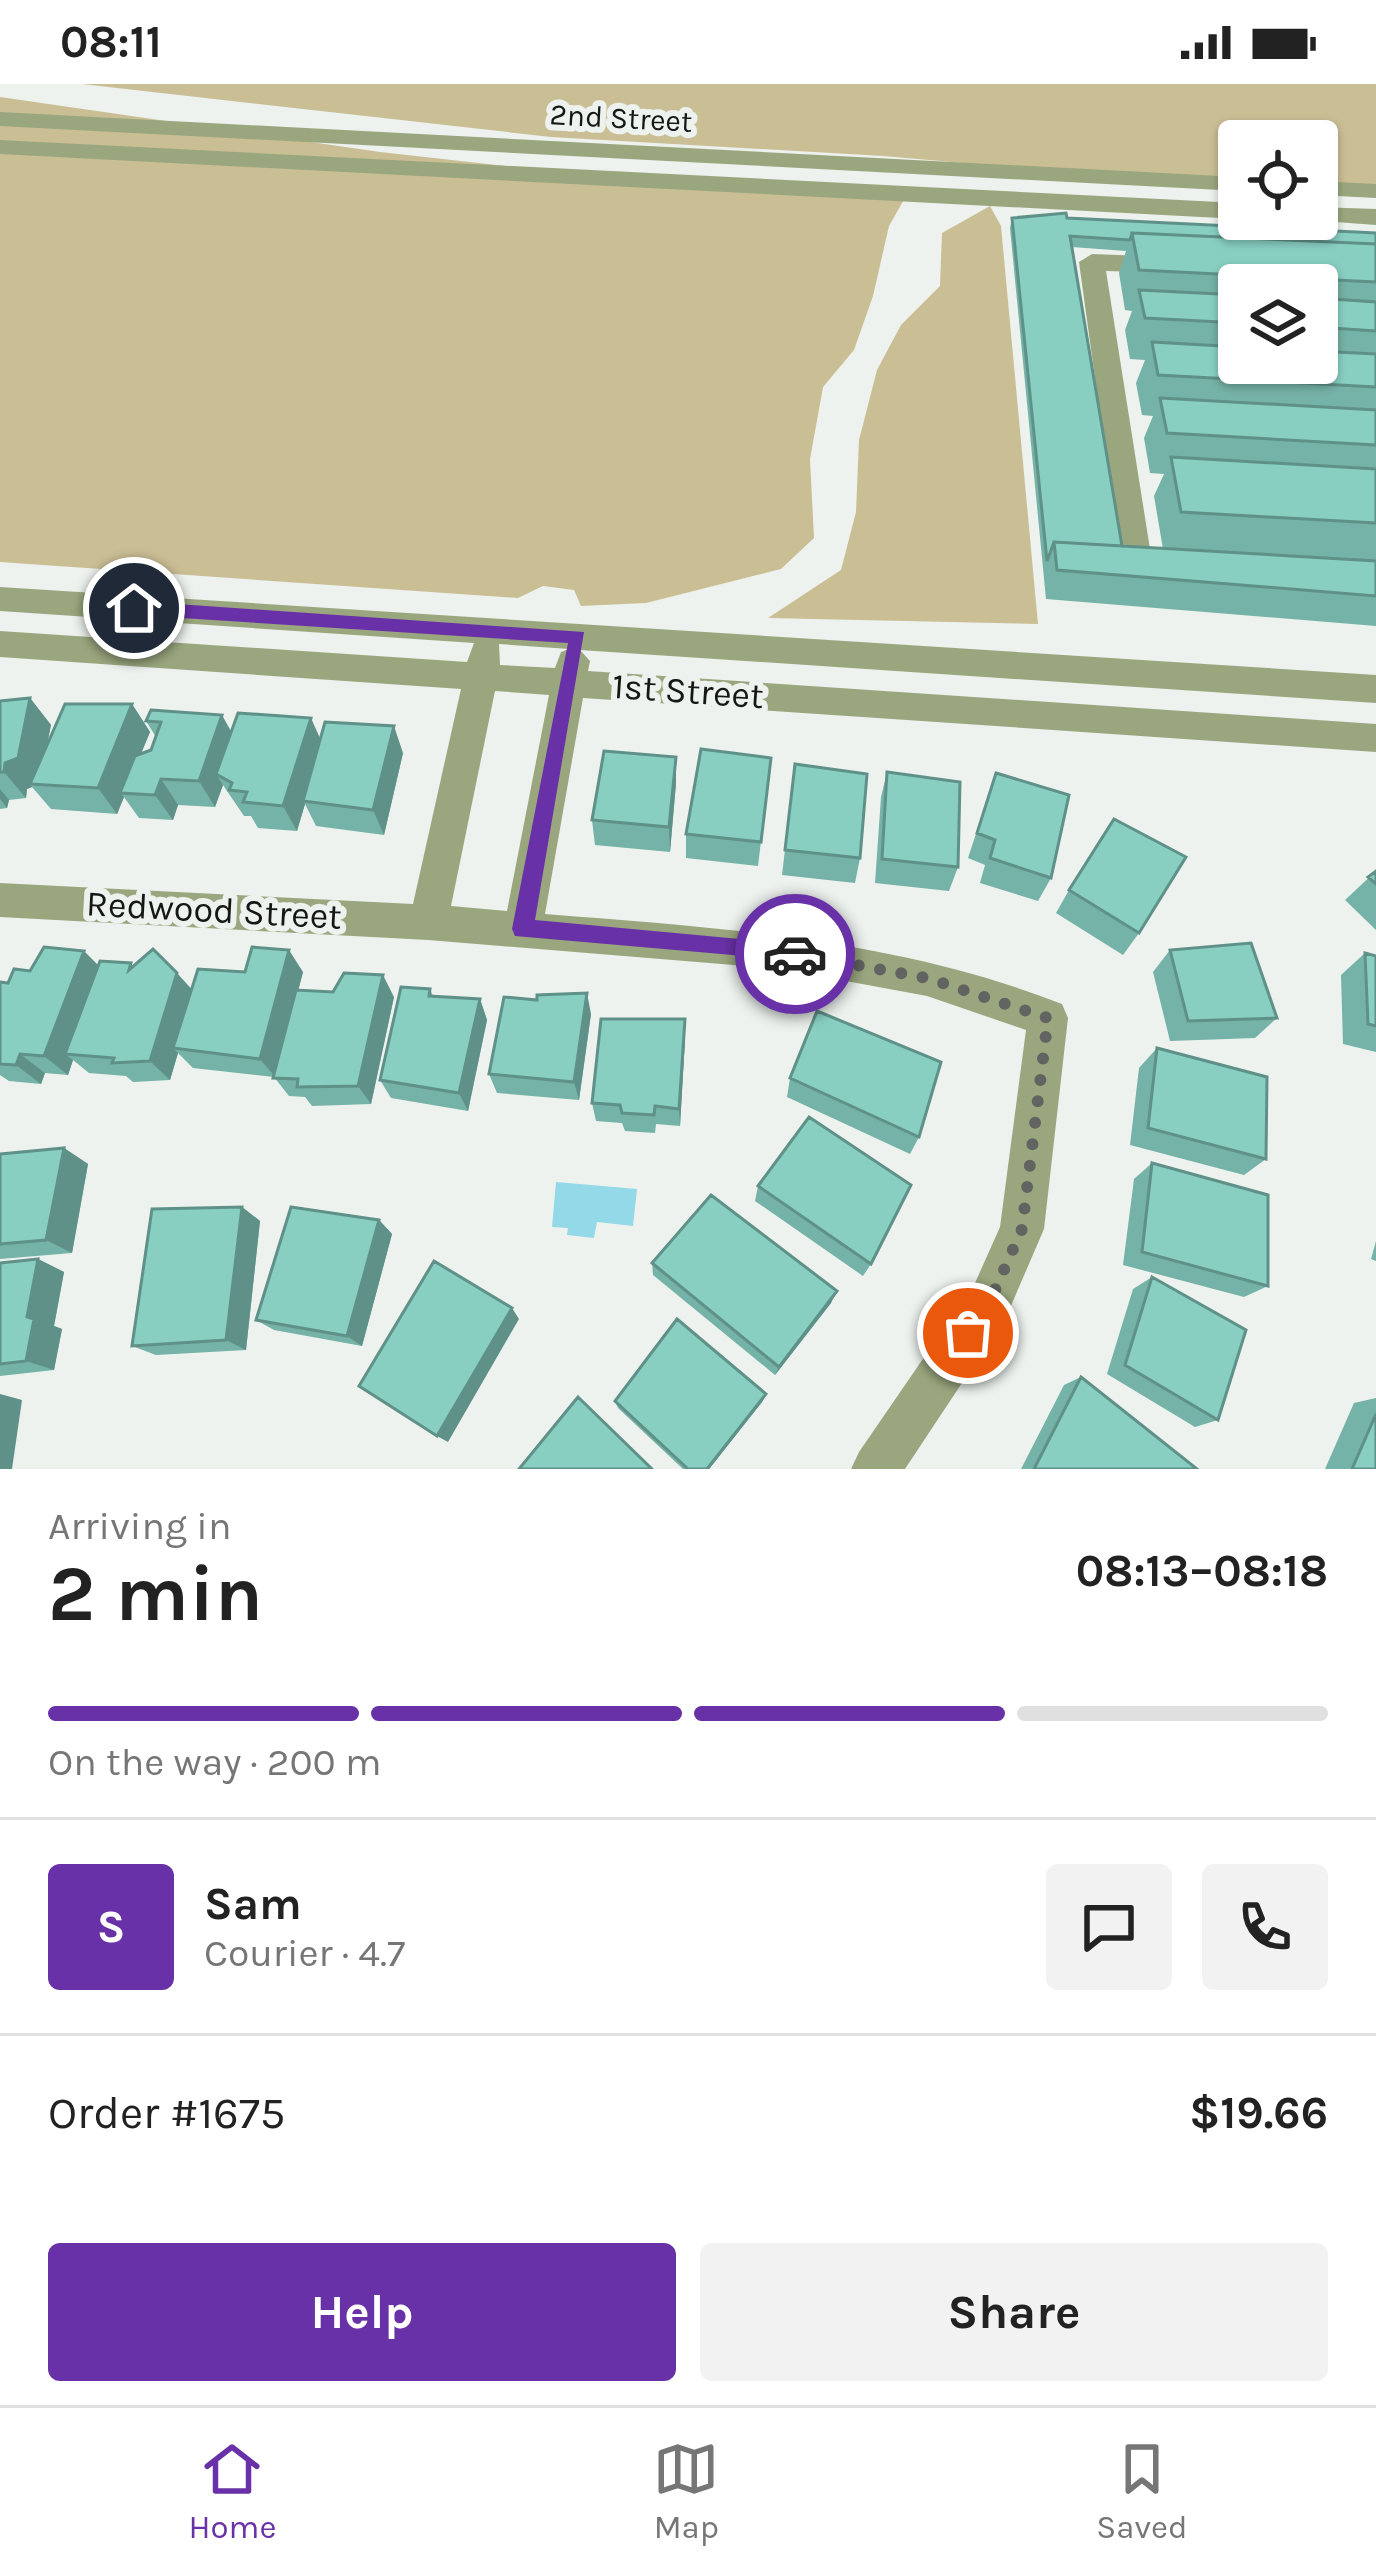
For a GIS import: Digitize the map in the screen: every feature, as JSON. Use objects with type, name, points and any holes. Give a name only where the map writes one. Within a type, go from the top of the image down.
[{"type":"street","name":"2nd Street","points":[[0,118],[1218,183]]},
{"type":"street","name":"2nd Street","points":[[0,147],[1218,210]]},
{"type":"street","points":[[1338,189],[1376,191]]},
{"type":"street","points":[[1338,215],[1376,218]]},
{"type":"street","points":[[1202,564],[1136,560],[1136,482],[1128,424],[1112,319],[1092,262],[1210,267]]},
{"type":"street","name":"1st Street","points":[[0,599],[1376,688]]},
{"type":"street","points":[[428,922],[491,631]]},
{"type":"street","points":[[523,929],[578,637]]},
{"type":"street","name":"1st Street","points":[[0,644],[1376,738]]},
{"type":"street","name":"Redwood Street","points":[[0,899],[428,922],[781,951],[927,978],[1048,1018],[1022,1229],[991,1299],[875,1469]]},
{"type":"shaded area","points":[[82,84],[1376,84],[1376,195],[1338,193],[1338,120],[1218,120],[1218,185],[883,156],[551,137]]},
{"type":"shaded area","points":[[0,97],[380,152],[578,174],[906,196],[889,226],[873,296],[854,350],[823,387],[810,459],[814,538],[781,569],[646,603],[581,606],[574,590],[543,586],[518,598],[0,562]]},
{"type":"shaded area","points":[[990,206],[1001,226],[1038,624],[768,618],[841,570],[856,512],[859,440],[877,370],[901,325],[940,286],[942,233]]},
{"type":"water","points":[[556,1182],[637,1189],[633,1226],[597,1222],[594,1238],[567,1235],[568,1228],[552,1227]]},
{"type":"building","points":[[1066,213],[1067,218],[1218,225],[1218,237],[1132,233],[1130,240],[1070,236],[1122,546],[1054,542],[1047,561],[1012,218]]},
{"type":"building","points":[[1338,231],[1376,233],[1376,244],[1287,240],[1338,240]]},
{"type":"building","points":[[1132,233],[1376,244],[1376,282],[1338,280],[1338,264],[1218,264],[1218,274],[1139,270]]},
{"type":"building","points":[[1139,290],[1218,294],[1218,322],[1145,318]]},
{"type":"building","points":[[1338,299],[1376,302],[1376,331],[1338,328]]},
{"type":"building","points":[[1152,342],[1218,346],[1218,378],[1158,375]]},
{"type":"building","points":[[1338,352],[1376,354],[1376,387],[1322,384],[1338,384]]},
{"type":"building","points":[[1160,398],[1376,410],[1376,445],[1167,433]]},
{"type":"building","points":[[1171,457],[1376,469],[1376,523],[1181,512]]},
{"type":"building","points":[[1054,542],[1376,561],[1376,596],[1057,570]]},
{"type":"building","points":[[30,698],[18,758],[5,763],[0,772],[0,701]]},
{"type":"building","points":[[65,704],[132,704],[98,788],[30,784]]},
{"type":"building","points":[[151,710],[222,715],[199,781],[161,779],[155,795],[120,793],[135,756],[151,750],[161,722],[146,721]]},
{"type":"building","points":[[238,713],[311,718],[283,806],[243,802],[247,792],[229,790],[232,783],[216,774]]},
{"type":"building","points":[[325,722],[394,726],[373,810],[303,801]]},
{"type":"building","points":[[701,749],[771,758],[761,842],[686,834]]},
{"type":"building","points":[[604,751],[676,757],[669,827],[592,820]]},
{"type":"building","points":[[795,764],[867,774],[860,858],[785,850]]},
{"type":"building","points":[[887,772],[960,782],[958,867],[882,859]]},
{"type":"building","points":[[996,773],[1069,795],[1051,878],[990,858],[995,840],[977,833]]},
{"type":"building","points":[[1114,819],[1186,857],[1139,933],[1069,890]]},
{"type":"building","points":[[1251,943],[1277,1018],[1188,1021],[1170,950]]},
{"type":"building","points":[[44,947],[84,951],[44,1056],[20,1054],[16,1065],[0,1064],[0,982],[8,983],[14,969],[30,971]]},
{"type":"building","points":[[252,947],[289,950],[260,1059],[173,1048],[198,969],[245,972]]},
{"type":"building","points":[[153,949],[177,973],[150,1061],[112,1063],[114,1058],[65,1054],[100,961],[131,963],[129,970]]},
{"type":"building","points":[[1365,953],[1376,956],[1376,1026],[1368,1024]]},
{"type":"building","points":[[344,973],[383,975],[358,1086],[297,1087],[298,1079],[273,1078],[296,990],[333,992]]},
{"type":"building","points":[[401,987],[430,989],[429,996],[480,999],[459,1093],[380,1080]]},
{"type":"building","points":[[587,993],[574,1082],[489,1074],[504,997],[537,1000],[537,995]]},
{"type":"building","points":[[817,1011],[941,1062],[919,1137],[790,1078]]},
{"type":"building","points":[[601,1019],[685,1019],[679,1109],[655,1106],[654,1115],[622,1113],[620,1105],[592,1103]]},
{"type":"building","points":[[1157,1048],[1267,1077],[1266,1159],[1148,1128]]},
{"type":"building","points":[[809,1117],[911,1185],[871,1264],[758,1186]]},
{"type":"building","points":[[64,1148],[46,1240],[0,1244],[0,1154]]},
{"type":"building","points":[[1152,1163],[1268,1195],[1268,1286],[1142,1252]]},
{"type":"building","points":[[711,1195],[837,1291],[779,1367],[652,1263]]},
{"type":"building","points":[[242,1207],[226,1340],[132,1346],[152,1209]]},
{"type":"building","points":[[291,1207],[379,1220],[347,1336],[256,1320]]},
{"type":"building","points":[[38,1259],[27,1317],[34,1319],[26,1361],[0,1364],[0,1263]]},
{"type":"building","points":[[434,1261],[512,1308],[437,1436],[359,1386]]},
{"type":"building","points":[[1152,1277],[1246,1330],[1218,1420],[1125,1365]]},
{"type":"building","points":[[677,1319],[766,1394],[707,1469],[688,1469],[615,1401]]},
{"type":"building","points":[[1081,1377],[1197,1469],[1034,1469]]},
{"type":"building","points":[[578,1397],[652,1469],[519,1469]]},
{"type":"building","points":[[1376,1414],[1376,1469],[1352,1469]]},
{"type":"way so far","points":[[795,954],[927,978],[1048,1018],[1022,1229],[991,1299],[968,1333]]},
{"type":"route","points":[[134,608],[578,637],[523,929],[795,954]]}]
